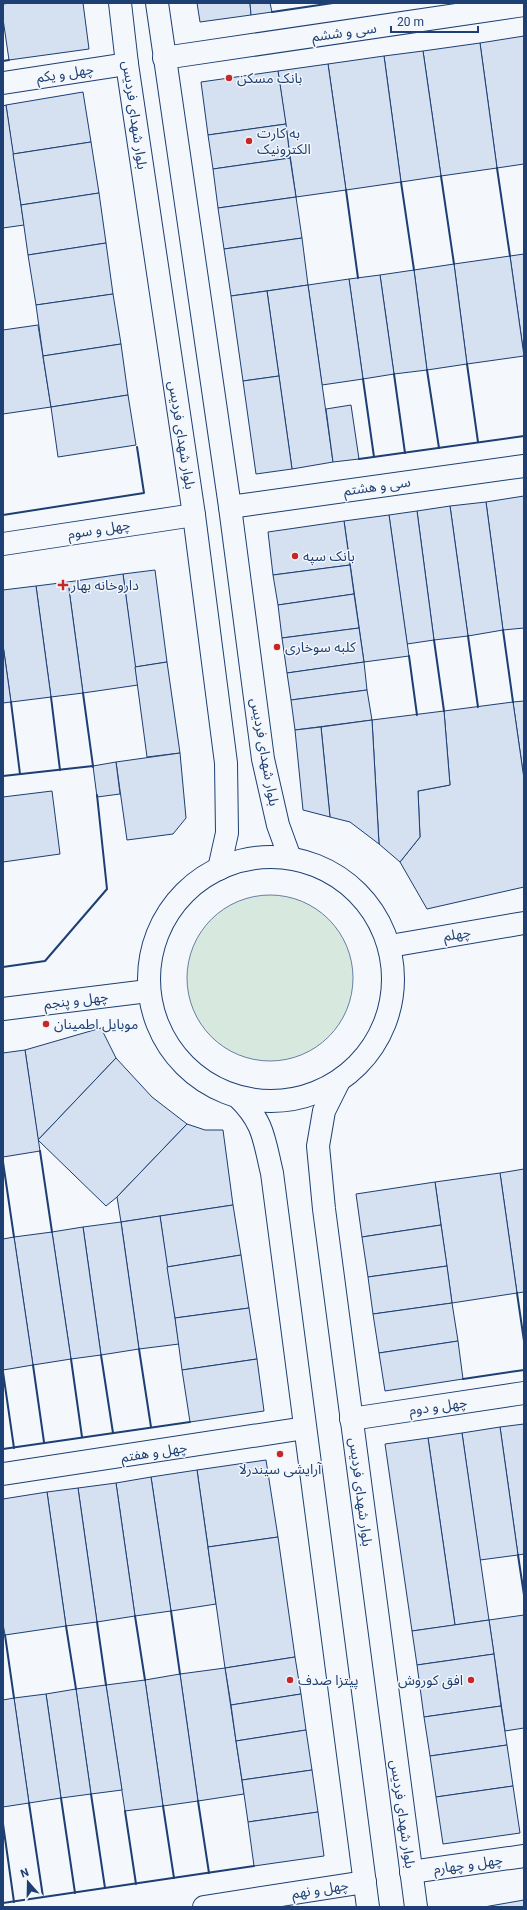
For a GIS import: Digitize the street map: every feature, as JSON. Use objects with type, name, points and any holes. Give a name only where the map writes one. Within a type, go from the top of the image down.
[{"type":"main road","name":"بلوار شهدای فردیس","points":[[120,3],[127,64],[194,515],[226,763],[227,833],[219,868]]},
{"type":"main road","name":"بلوار شهدای فردیس","points":[[157,3],[230,506],[263,760],[278,826],[290,858]]},
{"type":"main road","name":"سی و ششم","points":[[164,58],[524,5]]},
{"type":"main road","name":"چهل و یکم","points":[[3,83],[127,64]]},
{"type":"main road","name":"سی و هشتم","points":[[230,506],[524,466]]},
{"type":"main road","name":"چهل و سوم","points":[[3,544],[194,515]]},
{"type":"main road","points":[[251,858],[290,858],[309,862],[345,880],[373,909],[390,946],[394,984],[387,1022],[368,1055],[340,1081],[306,1097],[268,1102],[238,1097],[201,1080],[176,1058],[158,1030],[148,991],[151,952],[166,915],[189,886],[219,868],[251,858]]},
{"type":"main road","name":"چهلم","points":[[390,946],[524,923]]},
{"type":"main road","name":"چهل و پنجم","points":[[3,1009],[148,991]]},
{"type":"main road","name":"بلوار شهدای فردیس","points":[[340,1081],[324,1111],[318,1146],[324,1209],[416,1907]]},
{"type":"main road","points":[[238,1097],[249,1108],[260,1125],[272,1173],[368,1907]]},
{"type":"main road","name":"چهل و دوم","points":[[352,1419],[524,1393]]},
{"type":"main road","name":"چهل و هفتم","points":[[3,1474],[305,1428]]},
{"type":"main road","name":"چهل و چهارم","points":[[412,1872],[524,1856]]},
{"type":"main road","name":"چهل و نهم","points":[[204,1907],[365,1882]]},
{"type":"shaded area","points":[[262,895],[278,895],[302,901],[329,919],[347,946],[353,970],[350,1002],[347,1010],[329,1037],[316,1047],[294,1058],[278,1061],[262,1061],[238,1055],[217,1042],[206,1031],[193,1010],[190,1002],[187,986],[187,970],[193,946],[206,925],[217,914],[238,901],[246,898]]},
{"type":"building","points":[[83,3],[89,49],[9,60],[3,19],[3,4]]},
{"type":"building","points":[[197,3],[250,3],[251,15],[200,22]]},
{"type":"building","points":[[250,3],[270,3],[272,12],[251,15]]},
{"type":"building","points":[[524,36],[524,164],[497,168],[480,43]]},
{"type":"building","points":[[480,43],[497,168],[441,176],[423,51]]},
{"type":"building","points":[[423,51],[441,176],[401,182],[384,56]]},
{"type":"building","points":[[384,56],[401,182],[346,190],[328,64]]},
{"type":"building","points":[[328,64],[346,190],[296,197],[278,71]]},
{"type":"building","points":[[278,71],[286,124],[208,135],[201,82]]},
{"type":"building","points":[[83,92],[91,142],[13,154],[6,105]]},
{"type":"building","points":[[6,105],[24,225],[3,228],[3,106]]},
{"type":"building","name":"به کارت الکترونیک","points":[[286,124],[290,158],[213,169],[208,135]]},
{"type":"building","points":[[91,142],[99,193],[21,205],[13,154]]},
{"type":"building","points":[[290,158],[296,197],[218,208],[213,169]]},
{"type":"building","points":[[99,193],[106,243],[28,255],[21,205]]},
{"type":"building","points":[[296,197],[302,238],[224,249],[218,208]]},
{"type":"building","points":[[302,238],[308,285],[231,296],[224,249]]},
{"type":"building","points":[[106,243],[113,294],[36,305],[28,255]]},
{"type":"building","points":[[524,254],[524,356],[510,256]]},
{"type":"building","points":[[510,256],[524,356],[467,364],[454,264]]},
{"type":"building","points":[[454,264],[467,364],[427,370],[414,270]]},
{"type":"building","points":[[414,270],[427,370],[394,374],[380,275]]},
{"type":"building","points":[[380,275],[394,374],[363,379],[349,279]]},
{"type":"building","points":[[349,279],[363,379],[322,385],[308,285]]},
{"type":"building","points":[[308,285],[333,462],[292,469],[267,291]]},
{"type":"building","points":[[267,291],[279,376],[243,381],[231,296]]},
{"type":"building","points":[[113,294],[121,344],[43,356],[36,305]]},
{"type":"building","points":[[38,325],[51,407],[3,414],[3,330]]},
{"type":"building","points":[[121,344],[128,395],[51,407],[43,356]]},
{"type":"building","points":[[279,376],[292,469],[256,474],[243,381]]},
{"type":"building","points":[[128,395],[136,445],[58,457],[51,407]]},
{"type":"building","points":[[351,405],[359,459],[333,462],[326,409]]},
{"type":"building","points":[[524,496],[524,628],[503,630],[486,502]]},
{"type":"building","points":[[486,502],[503,630],[468,636],[450,506]]},
{"type":"building","points":[[450,506],[468,636],[434,640],[417,511]]},
{"type":"building","points":[[417,511],[434,640],[407,644],[389,515]]},
{"type":"building","points":[[389,515],[409,656],[364,662],[344,521]]},
{"type":"building","points":[[344,521],[350,565],[273,575],[268,532]]},
{"type":"building","points":[[350,565],[354,594],[278,605],[273,575]]},
{"type":"building","points":[[155,570],[167,662],[135,667],[123,574]]},
{"type":"building","points":[[123,574],[138,685],[83,693],[68,582]]},
{"type":"building","points":[[68,582],[83,693],[51,697],[36,586]]},
{"type":"building","points":[[36,586],[51,697],[11,702],[3,645],[3,590]]},
{"type":"building","points":[[354,594],[359,628],[282,638],[278,605]]},
{"type":"building","points":[[359,628],[364,662],[287,673],[282,638]]},
{"type":"building","points":[[3,645],[11,702],[3,703]]},
{"type":"building","points":[[167,662],[180,753],[147,757],[135,667]]},
{"type":"building","points":[[364,662],[367,690],[291,700],[287,673]]},
{"type":"building","points":[[367,690],[372,720],[295,730],[291,700]]},
{"type":"building","points":[[524,701],[524,779],[513,702]]},
{"type":"building","points":[[513,702],[524,779],[524,887],[427,909],[400,862],[420,837],[418,791],[450,785],[444,711]]},
{"type":"building","points":[[444,711],[450,785],[418,791],[420,837],[400,862],[379,844],[372,720]]},
{"type":"building","points":[[372,720],[379,844],[350,822],[330,817],[321,727]]},
{"type":"building","points":[[321,727],[330,817],[303,810],[295,730]]},
{"type":"building","points":[[180,753],[186,818],[173,834],[127,840],[116,762]]},
{"type":"building","points":[[116,762],[120,794],[97,797],[93,766]]},
{"type":"building","points":[[52,791],[60,854],[3,862],[3,797]]},
{"type":"building","points":[[101,1028],[116,1058],[38,1140],[25,1050]]},
{"type":"building","points":[[25,1050],[40,1151],[3,1157],[3,1053]]},
{"type":"building","points":[[116,1058],[152,1097],[187,1124],[117,1197],[106,1206],[38,1140]]},
{"type":"building","points":[[187,1124],[205,1130],[223,1130],[233,1205],[121,1222],[117,1197]]},
{"type":"building","points":[[524,1169],[524,1292],[517,1293],[500,1173]]},
{"type":"building","points":[[500,1173],[517,1293],[452,1303],[435,1182]]},
{"type":"building","points":[[435,1182],[441,1225],[362,1237],[356,1194]]},
{"type":"building","points":[[233,1205],[241,1255],[167,1267],[160,1216]]},
{"type":"building","points":[[160,1216],[179,1344],[139,1349],[121,1222]]},
{"type":"building","points":[[121,1222],[139,1349],[101,1355],[83,1227]]},
{"type":"building","points":[[441,1225],[447,1266],[368,1277],[362,1237]]},
{"type":"building","points":[[83,1227],[101,1355],[71,1359],[52,1232]]},
{"type":"building","points":[[52,1232],[71,1359],[33,1365],[14,1237]]},
{"type":"building","points":[[14,1237],[33,1365],[3,1370],[3,1239]]},
{"type":"building","points":[[241,1255],[249,1308],[175,1318],[167,1267]]},
{"type":"building","points":[[447,1266],[452,1303],[373,1314],[368,1277]]},
{"type":"building","points":[[452,1303],[458,1341],[379,1353],[373,1314]]},
{"type":"building","points":[[249,1308],[257,1359],[182,1370],[175,1318]]},
{"type":"building","points":[[458,1341],[463,1379],[385,1391],[379,1353]]},
{"type":"building","points":[[257,1359],[264,1411],[190,1422],[182,1370]]},
{"type":"building","points":[[524,1424],[524,1554],[518,1555],[500,1427]]},
{"type":"building","points":[[500,1427],[518,1555],[480,1560],[462,1433]]},
{"type":"building","points":[[462,1433],[489,1620],[455,1625],[428,1438]]},
{"type":"building","points":[[428,1438],[455,1625],[412,1631],[385,1444]]},
{"type":"building","points":[[266,1460],[278,1537],[208,1547],[197,1470]]},
{"type":"building","points":[[197,1470],[216,1604],[171,1611],[151,1477]]},
{"type":"building","points":[[151,1477],[171,1611],[135,1616],[116,1483]]},
{"type":"building","points":[[116,1483],[135,1616],[97,1622],[78,1488]]},
{"type":"building","points":[[78,1488],[97,1622],[66,1626],[47,1492]]},
{"type":"building","points":[[47,1492],[66,1626],[5,1635],[3,1624],[3,1499]]},
{"type":"building","points":[[278,1537],[295,1657],[225,1668],[208,1547]]},
{"type":"building","points":[[524,1615],[524,1728],[505,1731],[489,1620]]},
{"type":"building","points":[[489,1620],[494,1654],[417,1665],[412,1631]]},
{"type":"building","points":[[494,1654],[501,1706],[424,1717],[417,1665]]},
{"type":"building","points":[[295,1657],[301,1694],[231,1705],[225,1668]]},
{"type":"building","points":[[225,1668],[244,1794],[198,1801],[180,1674]]},
{"type":"building","points":[[180,1674],[198,1801],[163,1806],[145,1680]]},
{"type":"building","points":[[145,1680],[163,1806],[125,1811],[106,1685]]},
{"type":"building","points":[[106,1685],[122,1790],[91,1794],[76,1689]]},
{"type":"building","points":[[76,1689],[91,1794],[61,1798],[46,1694]]},
{"type":"building","points":[[46,1694],[61,1798],[29,1803],[14,1698]]},
{"type":"building","points":[[301,1694],[306,1730],[236,1741],[231,1705]]},
{"type":"building","points":[[14,1698],[29,1803],[3,1807],[3,1700]]},
{"type":"building","points":[[501,1706],[507,1745],[430,1756],[424,1717]]},
{"type":"building","points":[[306,1730],[312,1770],[242,1780],[236,1741]]},
{"type":"building","points":[[507,1745],[513,1786],[436,1797],[430,1756]]},
{"type":"building","points":[[312,1770],[318,1812],[248,1822],[242,1780]]},
{"type":"building","points":[[513,1786],[520,1833],[443,1844],[436,1797]]},
{"type":"building","points":[[318,1812],[324,1856],[254,1866],[248,1822]]},
{"type":"building","points":[[524,1900],[524,1907],[484,1907]]},
{"type":"wall","points":[[272,12],[333,3]]},
{"type":"wall","points":[[3,61],[9,60]]},
{"type":"wall","points":[[497,168],[510,256]]},
{"type":"wall","points":[[441,176],[454,264]]},
{"type":"wall","points":[[401,182],[414,270]]},
{"type":"wall","points":[[346,190],[358,278]]},
{"type":"wall","points":[[467,364],[478,442]]},
{"type":"wall","points":[[427,370],[439,448]]},
{"type":"wall","points":[[394,374],[405,453]]},
{"type":"wall","points":[[363,379],[374,457]]},
{"type":"wall","points":[[359,459],[524,436]]},
{"type":"wall","points":[[3,515],[144,493],[137,447]]},
{"type":"wall","points":[[503,630],[513,702]]},
{"type":"wall","points":[[468,636],[478,707]]},
{"type":"wall","points":[[434,640],[444,711]]},
{"type":"wall","points":[[409,656],[417,715]]},
{"type":"wall","points":[[83,693],[93,766]]},
{"type":"wall","points":[[51,697],[60,770]]},
{"type":"wall","points":[[11,702],[20,774]]},
{"type":"wall","points":[[3,776],[93,767]]},
{"type":"wall","points":[[3,967],[45,961],[107,889],[97,795]]},
{"type":"wall","points":[[40,1151],[52,1232]]},
{"type":"wall","points":[[3,1162],[14,1237]]},
{"type":"wall","points":[[517,1293],[524,1341]]},
{"type":"wall","points":[[139,1349],[151,1427]]},
{"type":"wall","points":[[101,1355],[113,1433]]},
{"type":"wall","points":[[71,1359],[82,1437]]},
{"type":"wall","points":[[33,1365],[44,1442]]},
{"type":"wall","points":[[463,1379],[524,1370]]},
{"type":"wall","points":[[3,1372],[14,1448]]},
{"type":"wall","points":[[3,1449],[190,1422]]},
{"type":"wall","points":[[518,1555],[524,1595]]},
{"type":"wall","points":[[171,1611],[180,1674]]},
{"type":"wall","points":[[135,1616],[145,1680]]},
{"type":"wall","points":[[97,1622],[106,1685]]},
{"type":"wall","points":[[66,1626],[76,1689]]},
{"type":"wall","points":[[5,1635],[14,1698]]},
{"type":"wall","points":[[91,1794],[105,1888]]},
{"type":"wall","points":[[61,1798],[75,1893]]},
{"type":"wall","points":[[198,1801],[209,1873]]},
{"type":"wall","points":[[29,1803],[43,1897]]},
{"type":"wall","points":[[163,1806],[174,1878]]},
{"type":"wall","points":[[125,1811],[136,1884]]},
{"type":"wall","points":[[3,1824],[14,1902]]},
{"type":"wall","points":[[3,1903],[254,1866]]},
{"type":"place","name":"بانک مسکن","points":[[229,78]]},
{"type":"place","name":"به کارت الکترونیک","points":[[249,141]]},
{"type":"place","name":"بانک سپه","points":[[295,556]]},
{"type":"place","name":"داروخانه بهار","points":[[63,585]]},
{"type":"place","name":"کلبه سوخاری","points":[[277,647]]},
{"type":"place","name":"موبایل اطمینان","points":[[46,1024]]},
{"type":"place","name":"آرایشی سیندرلا","points":[[280,1454]]},
{"type":"place","name":"پیتزا صدف","points":[[290,1680]]},
{"type":"place","name":"افق کوروش","points":[[471,1680]]}]
